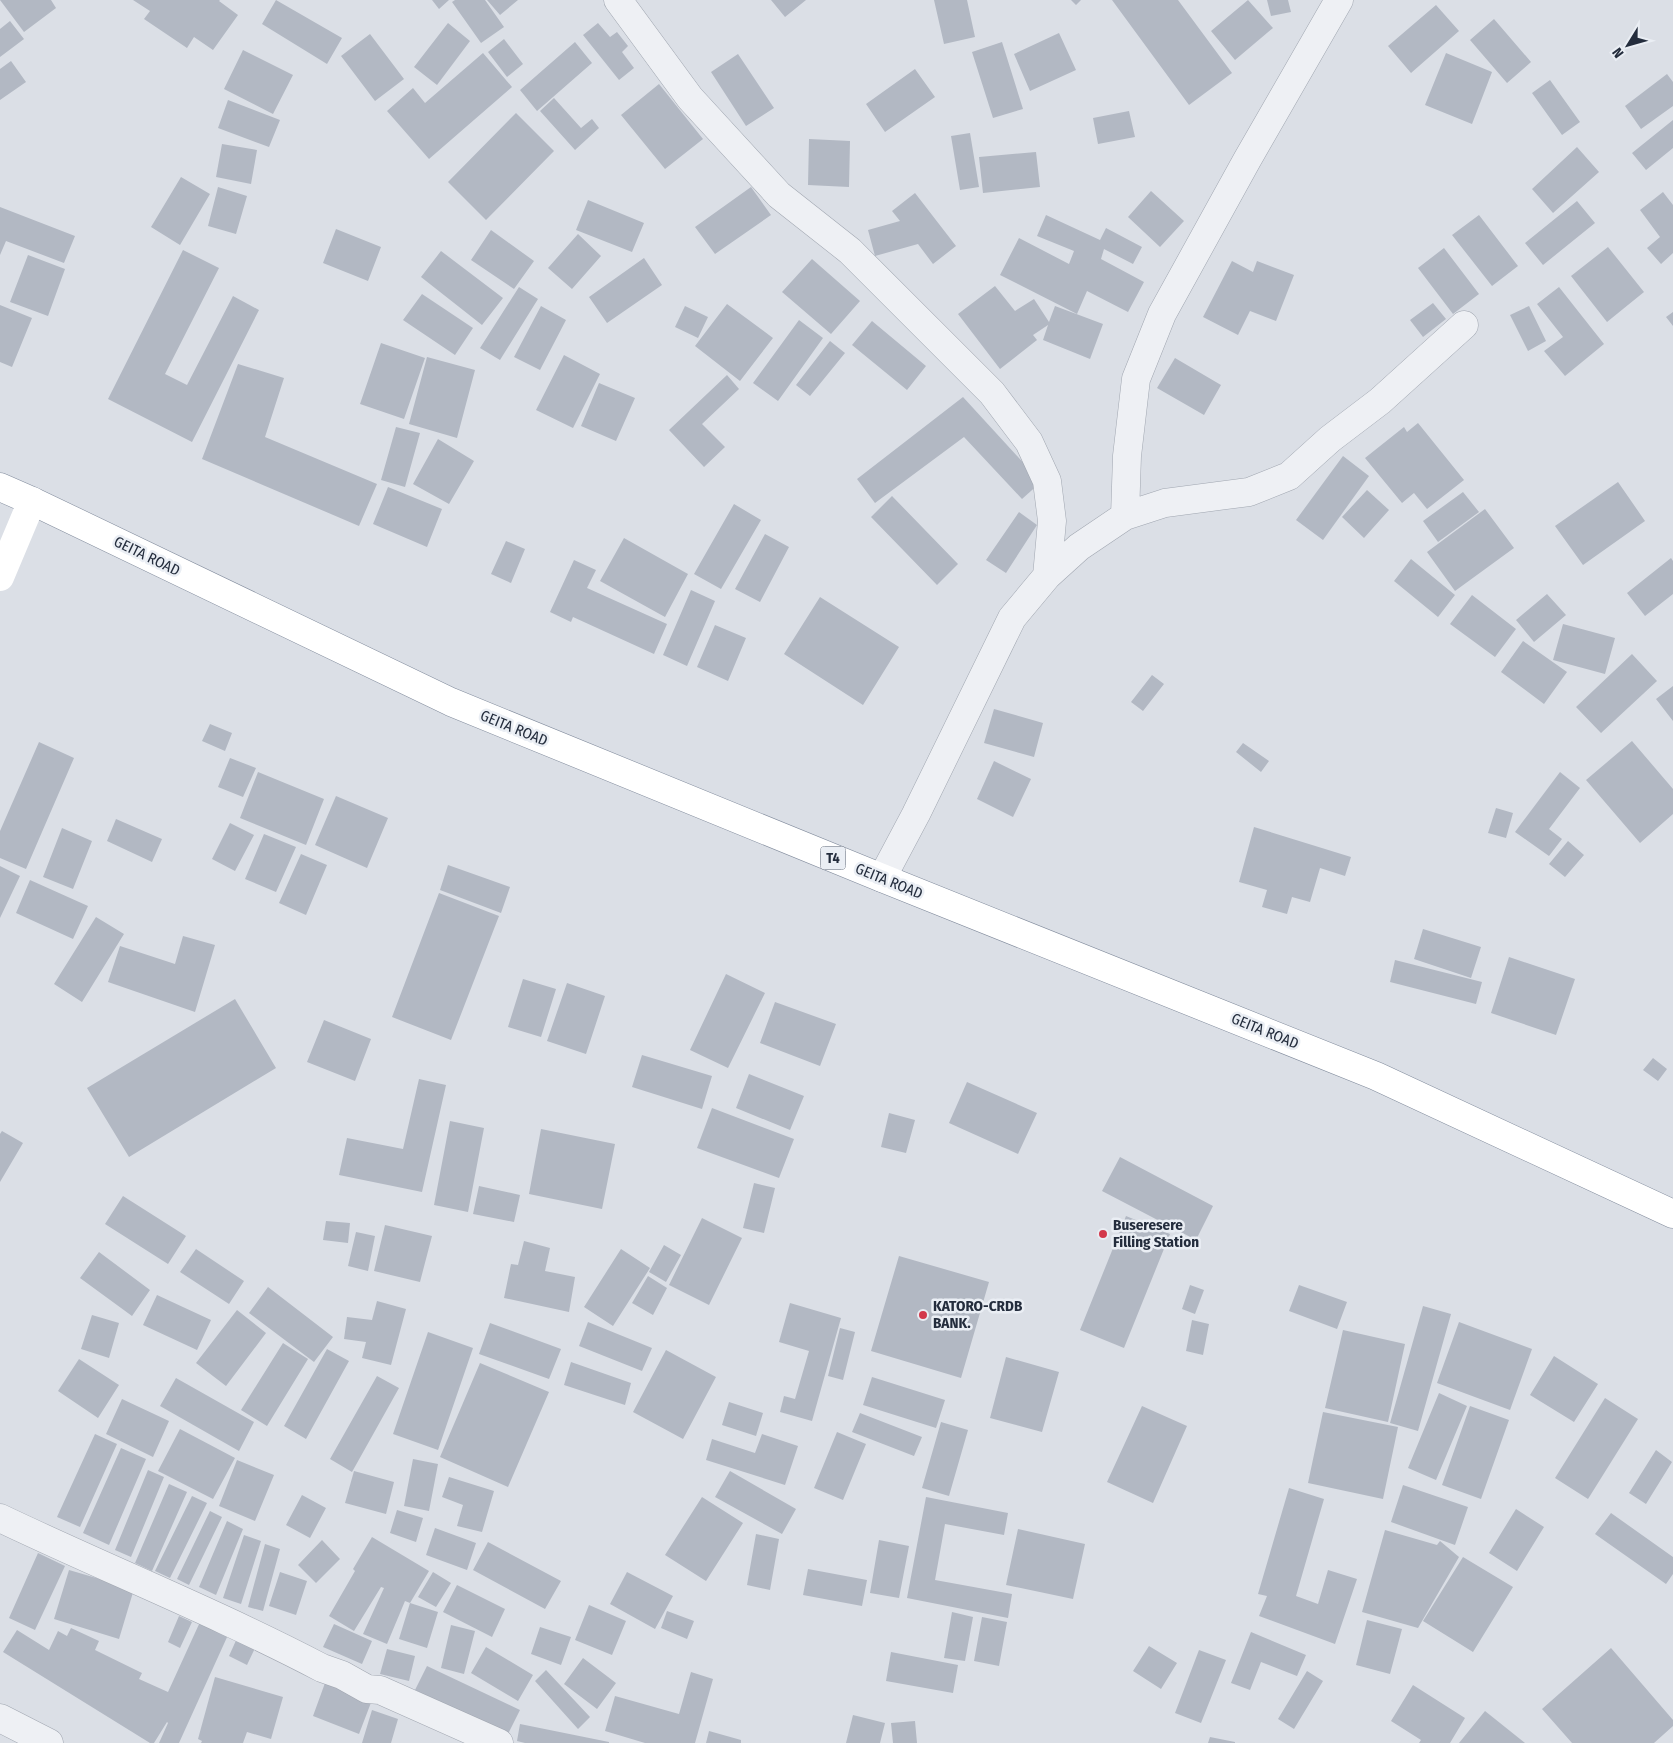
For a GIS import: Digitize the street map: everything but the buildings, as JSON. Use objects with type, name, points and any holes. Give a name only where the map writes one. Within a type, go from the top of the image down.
[{"type":"main road","name":"GEITA ROAD","points":[[0,487],[451,702],[882,878],[1376,1076],[1673,1214]]},
{"type":"main road","points":[[4,560],[32,501]]},
{"type":"street","points":[[618,0],[690,98],[779,195],[850,251],[992,393],[1029,442],[1047,481],[1052,522],[1047,576]]},
{"type":"street","points":[[1125,516],[1127,456],[1136,379],[1162,314],[1247,160],[1339,0]]},
{"type":"street","points":[[882,878],[916,814],[1012,618],[1047,576],[1079,547],[1125,516],[1165,503],[1250,492],[1289,476],[1330,439],[1380,401],[1464,325]]},
{"type":"street","points":[[0,1518],[80,1557],[142,1582],[322,1668],[342,1675],[367,1689],[380,1690],[499,1743]]},
{"type":"street","points":[[0,1718],[49,1743]]},
{"type":"place","name":"Buseresere Filling Station","points":[[1103,1234]]},
{"type":"place","name":"KATORO-CRDB BANK.","points":[[923,1315]]}]
